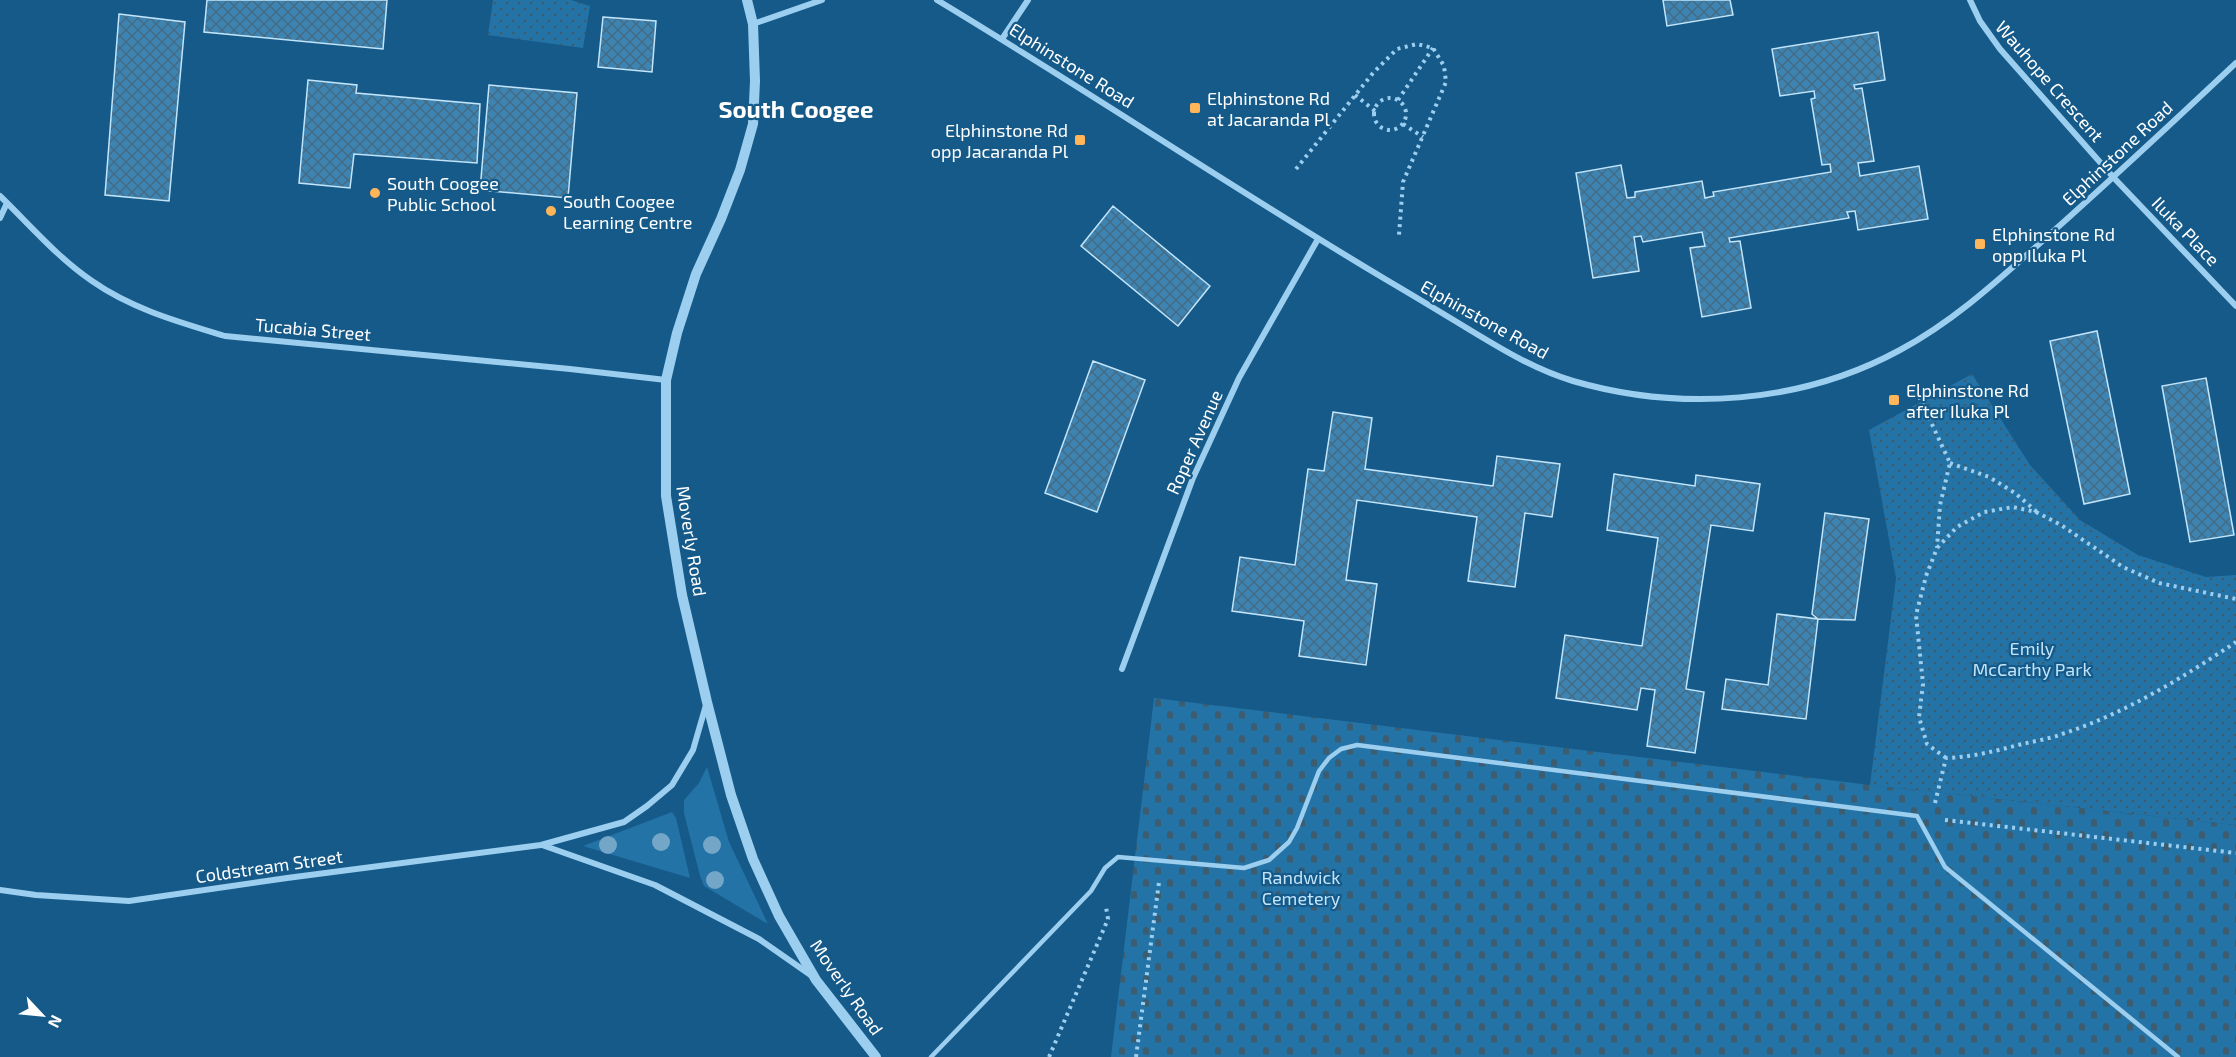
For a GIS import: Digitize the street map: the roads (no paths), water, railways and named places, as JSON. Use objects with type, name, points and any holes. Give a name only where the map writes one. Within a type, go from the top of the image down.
[{"type":"street","name":"Moverly Road","points":[[747,0],[753,24],[755,81],[753,124],[740,170],[696,274],[676,333],[666,381],[666,496],[682,595],[707,702],[731,795],[753,859],[779,916],[816,980],[876,1057]]},
{"type":"street","points":[[753,24],[822,0]]},
{"type":"street","name":"Elphinstone Road","points":[[937,0],[1318,239],[1523,362],[1570,380],[1622,392],[1673,399],[1727,400],[1778,392],[1828,380],[1875,362],[1932,332],[1977,298],[2114,178],[2236,63]]},
{"type":"street","points":[[1002,39],[1028,0]]},
{"type":"street","name":"Wauhope Crescent","points":[[1970,0],[1980,21],[2000,49],[2114,178]]},
{"type":"street","name":"Iluka Place","points":[[2114,178],[2236,306]]},
{"type":"street","name":"Tucabia Street","points":[[0,196],[47,244],[92,281],[129,303],[172,321],[225,336],[570,369],[666,381]]},
{"type":"street","points":[[0,219],[7,203]]},
{"type":"street","name":"Roper Avenue","points":[[1122,669],[1193,478],[1239,378],[1318,239]]},
{"type":"street","name":"Coldstream Street","points":[[0,890],[36,895],[129,901],[541,845],[624,822],[672,785],[693,750],[707,702]]},
{"type":"street","name":"Coldstream Street","points":[[541,845],[655,885],[759,939],[816,980]]},
{"type":"lane","points":[[931,1057],[1090,891],[1105,868],[1118,857],[1244,867],[1269,860],[1289,842],[1297,828],[1319,771],[1329,758],[1341,749],[1357,745],[1917,816],[1945,867],[2178,1057]]},
{"type":"place","name":"Elphinstone Rd at Jacaranda Pl","points":[[1195,108]]},
{"type":"place","name":"Elphinstone Rd opp Jacaranda Pl","points":[[1080,140]]},
{"type":"place","name":"South Coogee Public School","points":[[375,193]]},
{"type":"place","name":"South Coogee Learning Centre","points":[[551,211]]},
{"type":"place","name":"Elphinstone Rd opp Iluka Pl","points":[[1980,244]]},
{"type":"place","name":"Elphinstone Rd after Iluka Pl","points":[[1894,400]]},
{"type":"district","name":"South Coogee","points":[[796,108]]},
{"type":"park label","name":"Emily McCarthy Park","points":[[2032,658]]},
{"type":"park label","name":"Randwick Cemetery","points":[[1301,887]]}]
